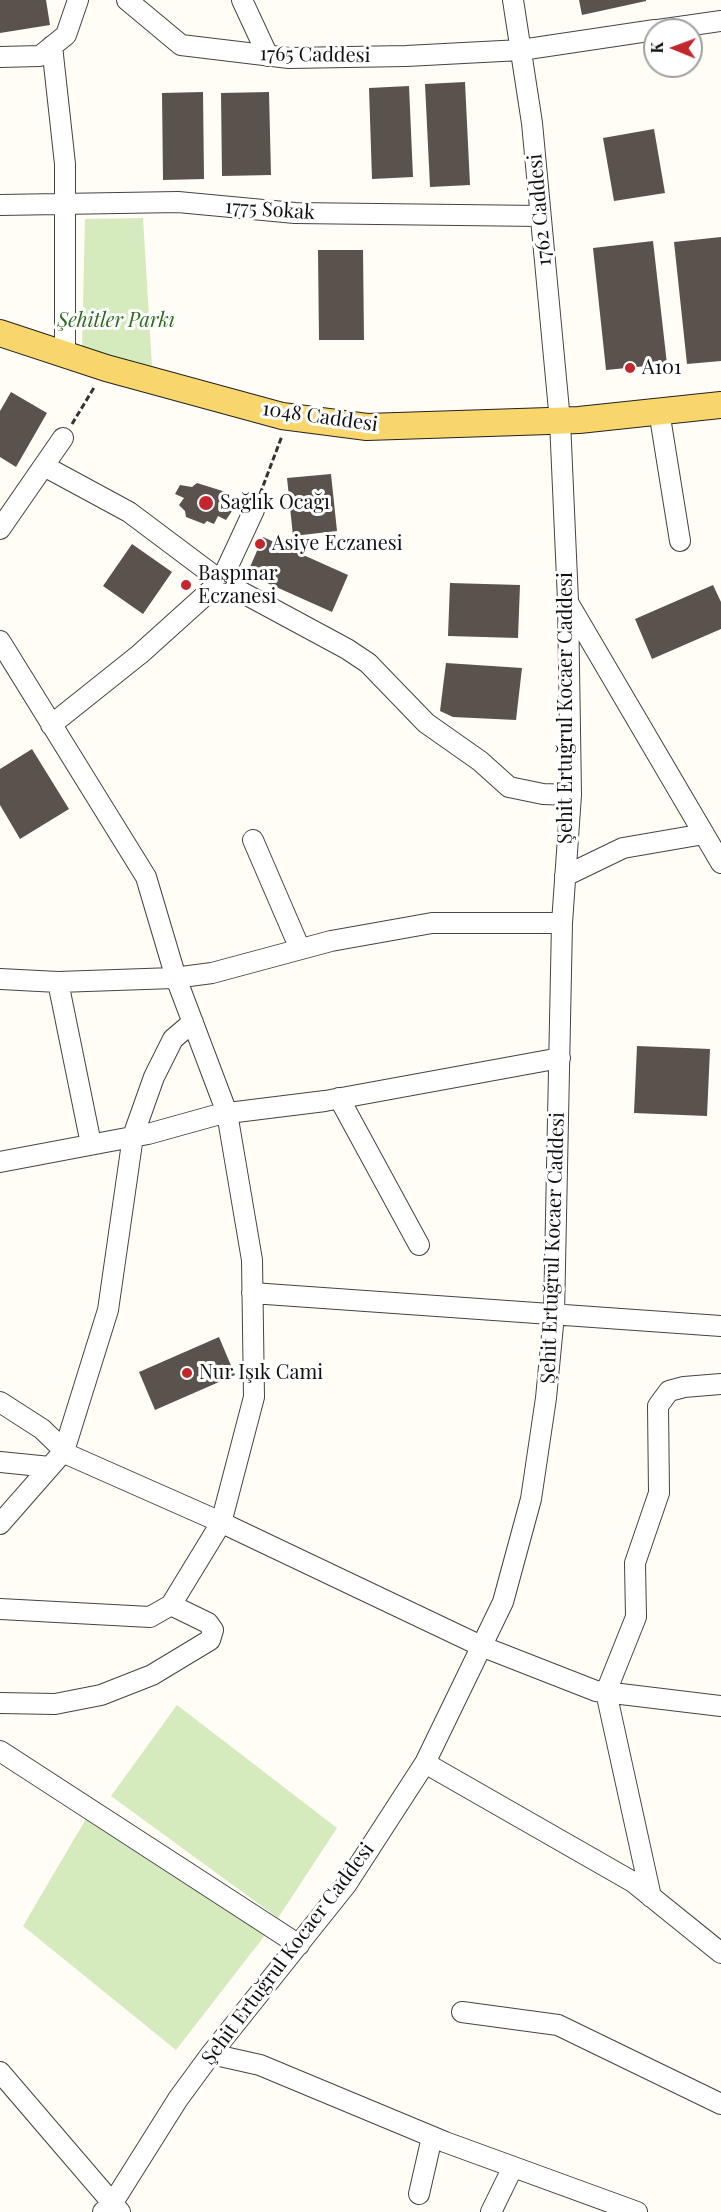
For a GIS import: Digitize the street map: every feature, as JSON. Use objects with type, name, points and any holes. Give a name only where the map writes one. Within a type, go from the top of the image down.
[{"type":"main road","name":"1048 Caddesi","points":[[0,333],[106,368],[289,417],[367,427],[560,421],[721,405]]},
{"type":"street","points":[[0,57],[46,51],[66,35],[78,0]]},
{"type":"street","name":"1765 Caddesi","points":[[127,0],[181,45],[289,58],[406,56],[521,50],[643,32]]},
{"type":"street","points":[[242,0],[268,56]]},
{"type":"street","name":"1762 Caddesi","points":[[513,0],[540,216],[560,421]]},
{"type":"street","name":"1765 Caddesi","points":[[703,23],[721,21]]},
{"type":"street","points":[[46,51],[65,164],[65,355]]},
{"type":"street","name":"1775 Sokak","points":[[0,205],[178,201],[295,213],[540,216]]},
{"type":"street","points":[[659,411],[680,541]]},
{"type":"street","name":"Şehit Ertuğrul Kocaer Caddesi","points":[[112,2209],[178,2099],[211,2054],[346,1885],[426,1762],[503,1602],[531,1499],[546,1398],[554,1315],[562,923],[571,795],[568,601],[560,421]]},
{"type":"street","points":[[0,529],[63,438]]},
{"type":"street","points":[[44,466],[129,512],[221,581],[347,649],[368,663],[426,723],[480,761],[509,787],[543,794],[571,795]]},
{"type":"street","points":[[51,725],[140,654],[221,581],[254,510]]},
{"type":"street","points":[[568,601],[721,863]]},
{"type":"street","points":[[0,641],[146,877],[176,978],[227,1113],[252,1260],[254,1397],[221,1523],[171,1605],[150,1617],[0,1609]]},
{"type":"street","points":[[565,876],[623,848],[704,834]]},
{"type":"street","points":[[253,840],[300,949]]},
{"type":"street","points":[[0,979],[58,982],[176,978],[212,973],[300,949],[432,923],[562,923]]},
{"type":"street","points":[[58,982],[91,1144]]},
{"type":"street","points":[[0,1524],[64,1451],[108,1310],[133,1136],[154,1077],[172,1039],[193,1022]]},
{"type":"street","points":[[0,1162],[133,1136],[227,1113],[339,1098],[560,1058]]},
{"type":"street","points":[[339,1098],[420,1245]]},
{"type":"street","points":[[252,1293],[721,1326]]},
{"type":"street","points":[[651,1897],[606,1692],[636,1617],[635,1563],[646,1538],[659,1493],[658,1406],[669,1391],[684,1387],[721,1384]]},
{"type":"street","points":[[0,1402],[42,1429],[64,1451],[481,1646],[596,1690],[721,1706]]},
{"type":"street","points":[[0,1462],[50,1467]]},
{"type":"street","points":[[0,1703],[55,1704],[101,1695],[152,1675],[210,1640],[213,1630],[207,1623],[171,1605]]},
{"type":"street","points":[[0,1751],[299,1945]]},
{"type":"street","points":[[426,1762],[633,1882],[721,1953]]},
{"type":"street","points":[[462,2012],[558,2025],[721,2104]]},
{"type":"street","points":[[211,2054],[260,2065],[432,2137],[630,2211]]},
{"type":"street","points":[[0,2072],[112,2209]]},
{"type":"street","points":[[419,2194],[432,2137]]},
{"type":"street","points":[[491,2212],[513,2167]]},
{"type":"path","points":[[63,438],[106,368]]},
{"type":"path","points":[[254,510],[289,417]]},
{"type":"green space","name":"Şehitler Parkı","points":[[143,218],[152,366],[82,348],[85,219]]},
{"type":"green space","points":[[177,1705],[337,1828],[278,1918],[111,1796]]},
{"type":"green space","points":[[87,1817],[266,1934],[176,2050],[23,1926]]},
{"type":"building","points":[[0,0],[46,0],[50,25],[0,33]]},
{"type":"building","points":[[579,0],[646,0],[646,1],[582,15]]},
{"type":"building","points":[[465,82],[470,185],[430,187],[425,84]]},
{"type":"building","points":[[409,86],[413,177],[372,179],[369,88]]},
{"type":"building","points":[[203,92],[204,179],[163,180],[162,93]]},
{"type":"building","points":[[269,92],[271,175],[222,176],[221,93]]},
{"type":"building","points":[[654,129],[665,193],[614,201],[603,138]]},
{"type":"building","points":[[721,237],[721,361],[687,364],[674,242]]},
{"type":"building","points":[[653,241],[667,364],[606,370],[593,248]]},
{"type":"building","points":[[318,250],[363,250],[364,340],[319,340]]},
{"type":"building","points":[[11,392],[47,413],[16,467],[0,457],[0,411]]},
{"type":"building","points":[[331,474],[337,531],[293,536],[287,478]]},
{"type":"building","name":"Sağlık Ocağı","points":[[197,483],[229,493],[227,501],[236,505],[226,520],[218,516],[214,524],[207,521],[204,524],[186,517],[185,511],[179,505],[184,498],[175,494],[180,485],[192,487]]},
{"type":"building","points":[[263,537],[348,575],[332,612],[247,574]]},
{"type":"building","points":[[132,544],[172,572],[143,614],[103,586]]},
{"type":"building","points":[[450,583],[520,585],[518,638],[448,636]]},
{"type":"building","points":[[713,585],[721,602],[721,629],[652,659],[635,619]]},
{"type":"building","points":[[446,663],[522,668],[516,720],[453,717],[440,711]]},
{"type":"building","points":[[32,749],[69,809],[20,839],[0,805],[0,769]]},
{"type":"building","points":[[637,1046],[710,1049],[707,1116],[634,1113]]},
{"type":"building","name":"Nur Işık Cami","points":[[219,1337],[235,1375],[155,1410],[139,1372]]},
{"type":"place","name":"A101","points":[[630,368]]},
{"type":"place","name":"Sağlık Ocağı","points":[[206,503]]},
{"type":"place","name":"Asiye Eczanesi","points":[[260,544]]},
{"type":"place","name":"Başpınar Eczanesi","points":[[186,585]]},
{"type":"place","name":"Nur Işık Cami","points":[[187,1373]]}]
